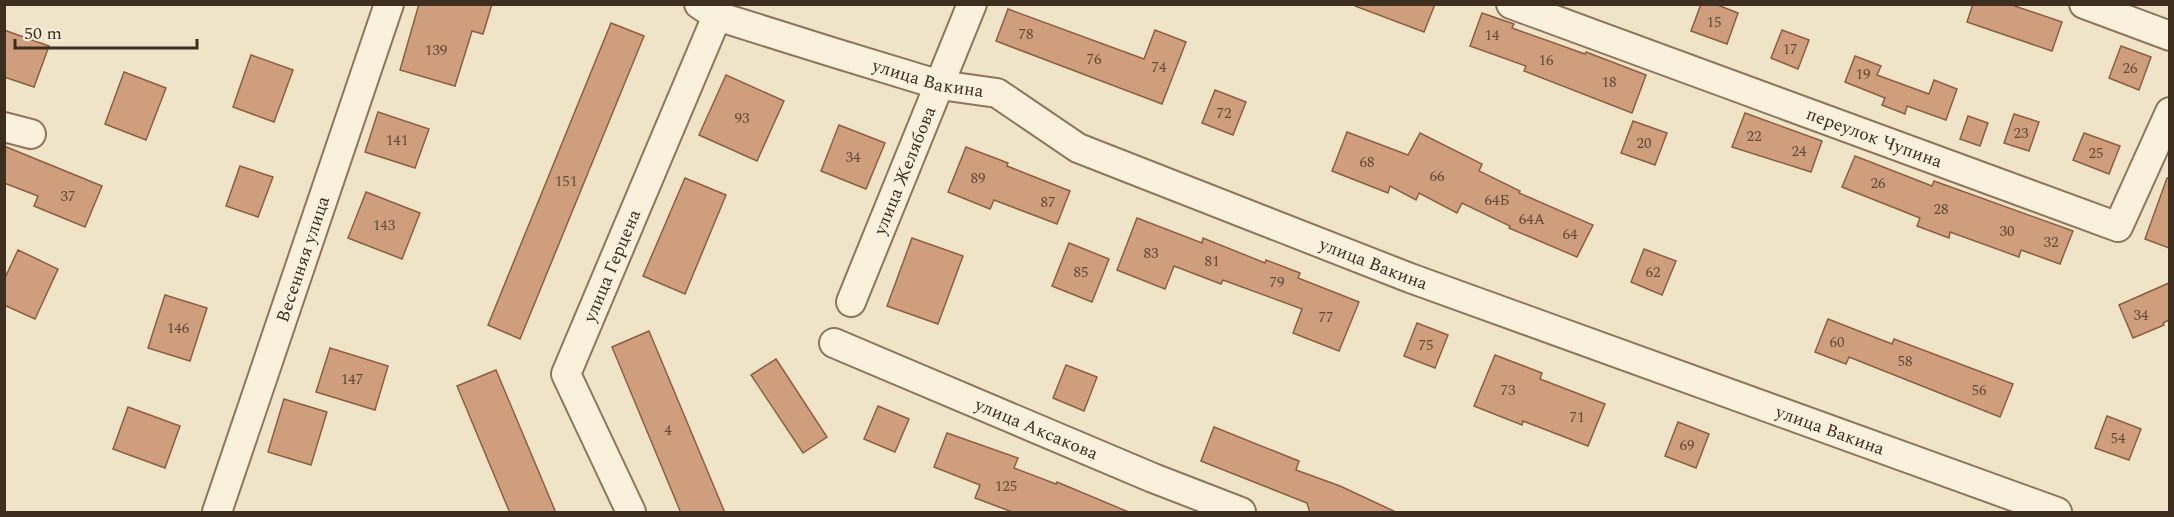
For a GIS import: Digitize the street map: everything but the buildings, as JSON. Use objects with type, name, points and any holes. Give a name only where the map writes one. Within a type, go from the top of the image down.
[{"type":"street","name":"Весенняя улица","points":[[217,513],[388,4]]},
{"type":"street","name":"улица Желябова","points":[[851,302],[972,4]]},
{"type":"street","name":"переулок Чупина","points":[[1511,4],[2118,227],[2169,112]]},
{"type":"street","points":[[2084,4],[2169,36]]},
{"type":"street","name":"улица Вакина","points":[[708,10],[940,85],[997,93],[1078,148],[1410,278],[2057,513]]},
{"type":"street","name":"улица Герцена","points":[[631,513],[566,374],[708,10]]},
{"type":"street","name":"улица Аксакова","points":[[834,343],[1241,513]]}]
